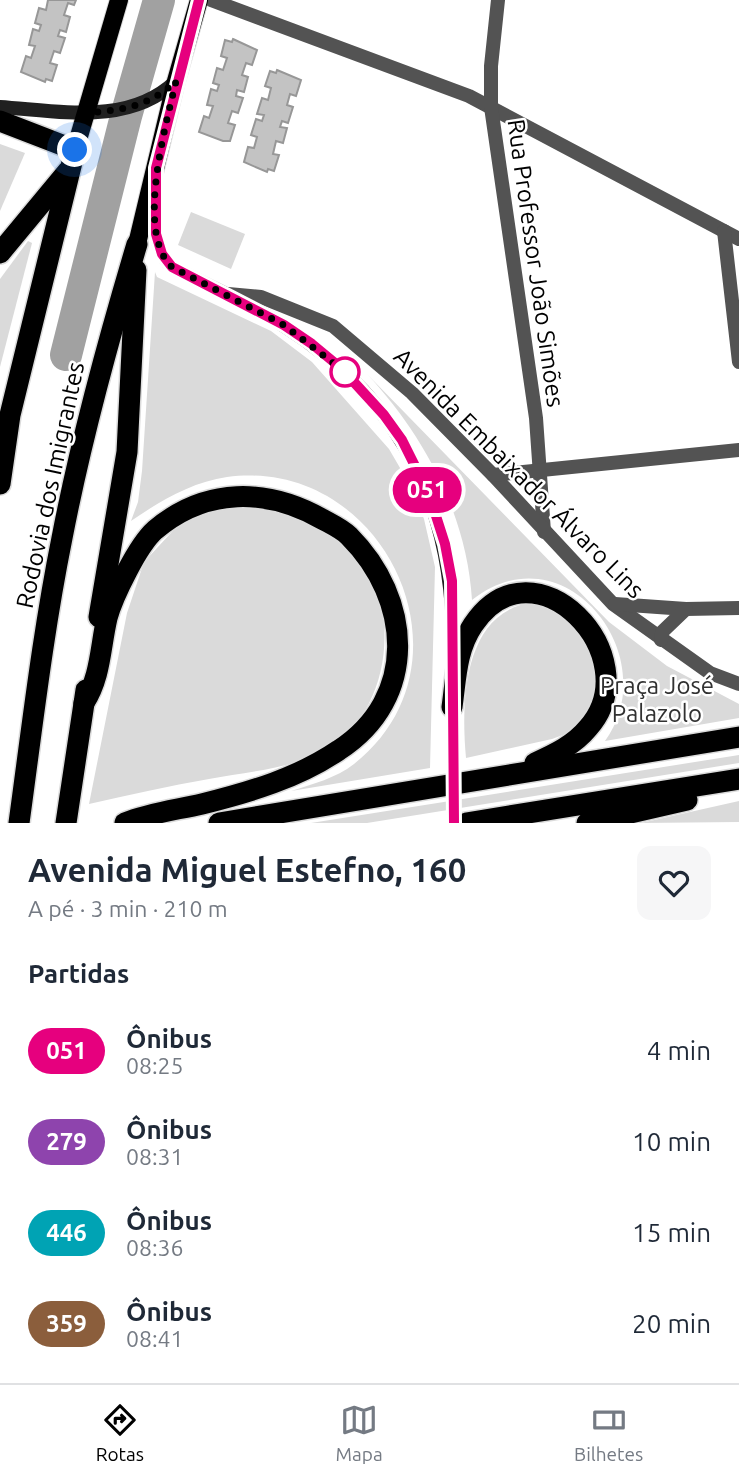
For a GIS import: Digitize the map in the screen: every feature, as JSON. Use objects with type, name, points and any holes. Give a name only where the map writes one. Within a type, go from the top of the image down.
[{"type":"highway","points":[[0,121],[72,160],[0,253]]},
{"type":"highway","name":"Rodovia dos Imigrantes","points":[[0,484],[10,415],[72,160]]},
{"type":"highway","points":[[66,823],[127,452],[137,244]]},
{"type":"highway","name":"Rodovia dos Imigrantes","points":[[19,823],[34,706],[61,539],[104,353],[137,244]]},
{"type":"highway","points":[[0,438],[10,415]]},
{"type":"highway","points":[[84,703],[96,684],[108,615],[140,549],[163,524],[205,502],[241,495],[295,504],[348,534],[373,565],[389,593],[398,658],[384,707],[366,729],[340,750],[256,790],[131,821]]},
{"type":"highway","points":[[453,716],[461,649],[472,627],[494,604],[516,595],[545,595],[573,609],[583,620],[599,649],[604,664],[604,698],[590,727],[561,751],[513,774]]},
{"type":"highway","points":[[219,823],[739,737]]},
{"type":"highway","points":[[467,823],[739,779]]},
{"type":"highway","points":[[587,823],[728,790],[739,785]]},
{"type":"main road","points":[[72,160],[119,0]]},
{"type":"main road","points":[[137,244],[176,81],[199,0]]},
{"type":"main road","points":[[0,107],[86,113],[113,111],[149,102],[176,81]]},
{"type":"main road","points":[[156,168],[156,234],[165,260],[284,325],[341,368],[384,415],[402,440],[429,494],[445,544],[454,621],[454,823]]},
{"type":"street","points":[[211,0],[410,73],[491,107],[739,239]]},
{"type":"street","name":"Rua Professor João Simões","points":[[498,0],[491,66],[491,107],[541,470],[544,532]]},
{"type":"street","points":[[724,231],[739,362]]},
{"type":"street","name":"Avenida Embaixador Álvaro Lins","points":[[223,293],[261,297],[333,326],[412,393],[494,474],[544,532],[613,604],[710,673],[739,684]]},
{"type":"street","points":[[494,474],[739,450]]},
{"type":"street","points":[[613,604],[686,609],[739,608]]},
{"type":"street","points":[[661,640],[662,632],[686,609]]},
{"type":"green space","points":[[0,144],[25,153],[0,211]]},
{"type":"green space","points":[[191,212],[245,234],[231,269],[178,245]]},
{"type":"green space","points":[[28,241],[32,243],[0,367],[0,279]]},
{"type":"green space","points":[[155,272],[157,277],[271,331],[312,362],[389,449],[410,485],[424,519],[435,567],[430,768],[291,791],[332,777],[354,764],[392,722],[410,674],[412,623],[398,575],[370,532],[332,499],[283,479],[227,477],[201,483],[177,493],[131,521],[138,502],[142,471]]},
{"type":"green space","name":"Praça José Palazolo","points":[[367,374],[609,622],[667,666],[739,704],[739,718],[605,741],[621,708],[623,673],[614,640],[596,611],[571,590],[540,579],[507,582],[472,600],[462,537],[439,478],[407,423]]},
{"type":"green space","points":[[220,507],[268,510],[303,518],[333,535],[365,568],[376,587],[384,633],[383,657],[370,702],[358,721],[342,738],[310,757],[268,769],[89,804],[127,613],[144,562],[182,521]]},
{"type":"green space","points":[[535,602],[567,618],[596,655],[597,704],[571,732],[552,739],[466,758],[466,687],[471,662],[480,640],[493,622],[511,609]]},
{"type":"green space","points":[[739,755],[739,763],[367,823],[311,823]]},
{"type":"green space","points":[[739,801],[739,822],[641,823]]},
{"type":"building","points":[[48,0],[76,0],[74,5],[68,3],[64,15],[70,17],[66,32],[60,30],[58,36],[65,38],[60,53],[54,51],[50,63],[57,65],[52,81],[46,79],[45,82],[21,72],[26,56],[31,58],[35,46],[29,45],[33,29],[39,31],[41,25],[35,23],[39,8],[46,10]]},
{"type":"building","points":[[233,39],[257,50],[252,65],[246,63],[242,75],[248,77],[244,92],[237,90],[236,96],[243,98],[238,113],[232,111],[228,123],[235,125],[230,141],[223,141],[199,132],[204,116],[209,118],[213,106],[207,105],[211,89],[217,91],[219,85],[213,83],[217,68],[223,70],[227,58],[221,56],[225,40],[232,42]]},
{"type":"building","points":[[277,70],[301,80],[296,96],[290,94],[287,105],[293,107],[288,123],[282,121],[280,127],[287,128],[283,143],[276,141],[273,154],[279,155],[274,171],[268,169],[267,172],[244,162],[248,147],[254,148],[257,137],[251,135],[256,119],[262,121],[264,115],[257,114],[262,98],[268,100],[271,88],[265,86],[270,71],[276,73]]},
{"type":"waterway","points":[[66,355],[126,116],[159,0]]},
{"type":"bus line","name":"051","points":[[199,0],[176,81],[156,168],[158,246],[172,267],[284,325],[341,368],[384,415],[415,464],[429,494],[445,544],[452,581],[454,823]]},
{"type":"route","points":[[75,150],[86,113],[135,107],[161,96],[176,81],[156,168],[156,234],[165,260],[172,267],[201,283],[284,325],[345,372]]}]
